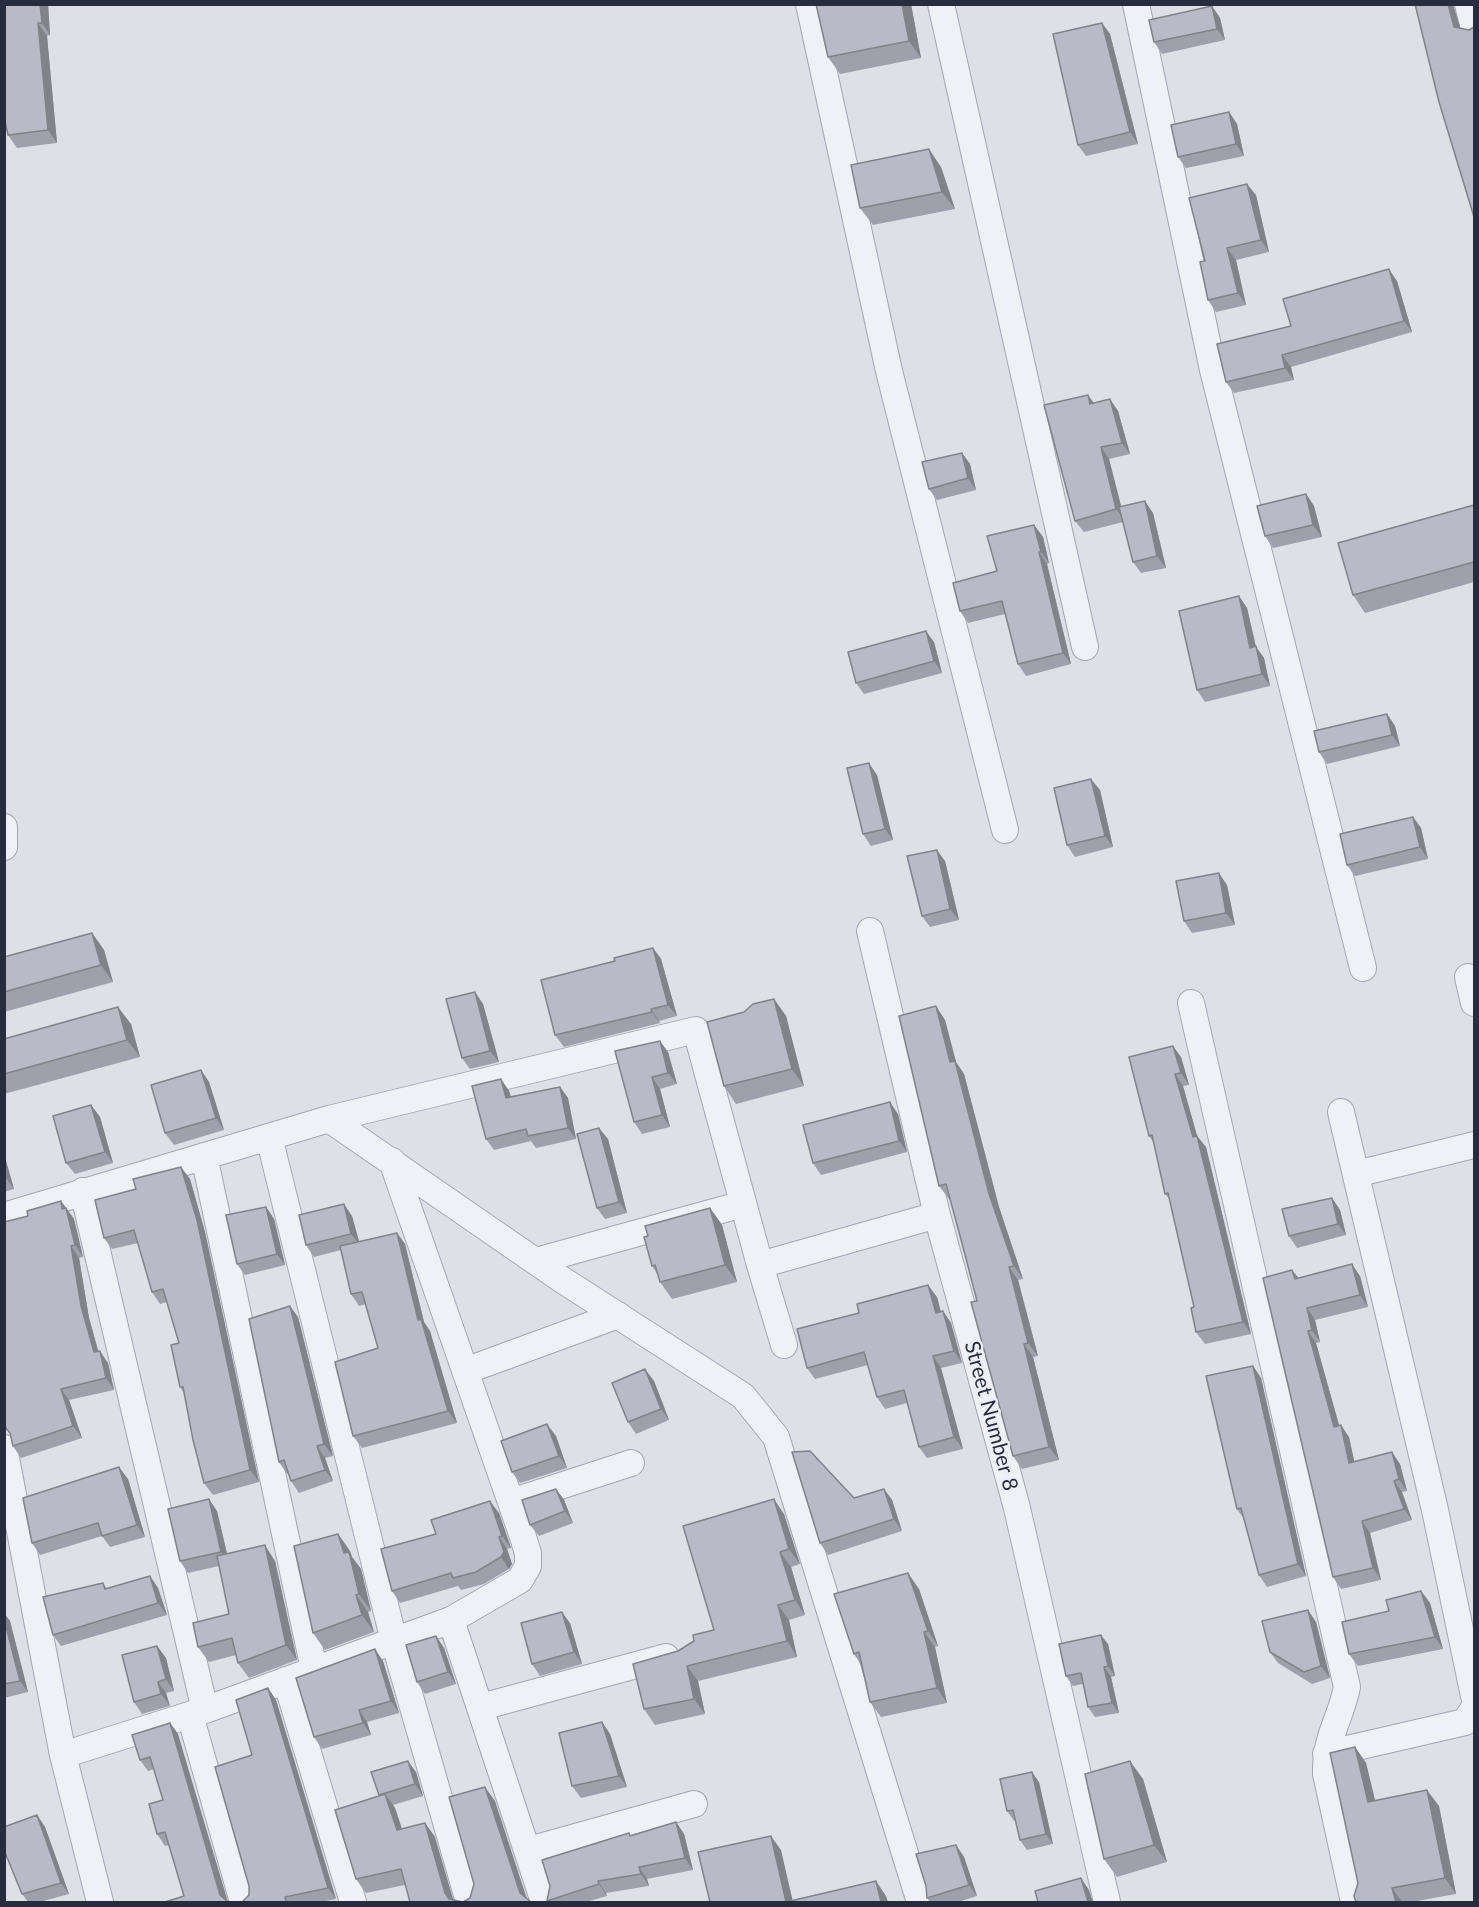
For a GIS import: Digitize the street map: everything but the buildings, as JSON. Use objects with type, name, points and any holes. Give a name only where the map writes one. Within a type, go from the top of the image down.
[{"type":"street","points":[[809,4],[889,371],[1005,830]]},
{"type":"street","points":[[941,4],[1085,647]]},
{"type":"street","points":[[1136,4],[1213,370],[1363,968]]},
{"type":"street","points":[[1468,4],[1474,29]]},
{"type":"street","points":[[4,827],[4,847]]},
{"type":"street","name":"Street Number 8","points":[[870,930],[937,1215],[1017,1508],[1107,1902]]},
{"type":"street","points":[[1468,977],[1474,1003]]},
{"type":"street","points":[[1191,1003],[1347,1688],[1328,1741],[1326,1774],[1354,1902]]},
{"type":"street","points":[[4,1216],[329,1119],[707,1027],[743,1204],[784,1345]]},
{"type":"street","points":[[1341,1112],[1435,1510],[1474,1696]]},
{"type":"street","points":[[329,1119],[536,1261],[743,1396],[776,1437],[920,1902]]},
{"type":"street","points":[[269,1137],[394,1641],[469,1902]]},
{"type":"street","points":[[1356,1174],[1474,1145]]},
{"type":"street","points":[[204,1156],[314,1669]]},
{"type":"street","points":[[63,1755],[198,1713],[451,1620],[520,1580],[528,1566],[528,1553],[511,1502],[392,1161]]},
{"type":"street","points":[[83,1191],[198,1713],[243,1902]]},
{"type":"street","points":[[536,1261],[743,1204]]},
{"type":"street","points":[[760,1265],[937,1215]]},
{"type":"street","points":[[465,1371],[618,1315]]},
{"type":"street","points":[[4,1448],[10,1511],[63,1755],[100,1902]]},
{"type":"street","points":[[511,1502],[632,1463]]},
{"type":"street","points":[[451,1620],[529,1850],[544,1902]]},
{"type":"street","points":[[481,1707],[685,1652]]},
{"type":"street","points":[[286,1680],[353,1902]]},
{"type":"street","points":[[1326,1754],[1465,1722],[1474,1708]]},
{"type":"street","points":[[529,1850],[694,1804]]}]
